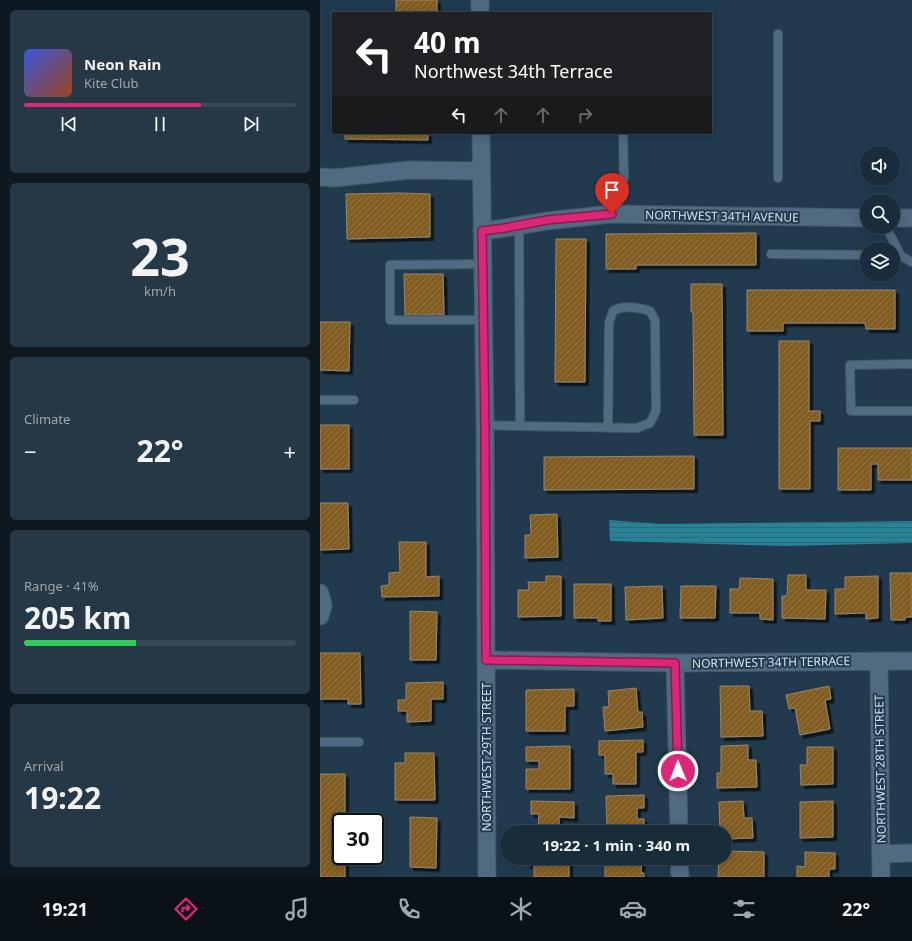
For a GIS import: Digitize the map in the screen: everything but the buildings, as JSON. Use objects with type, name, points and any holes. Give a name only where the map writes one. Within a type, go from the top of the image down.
[{"type":"street","points":[[480,0],[480,12]]},
{"type":"street","name":"NORTHWEST 29TH STREET","points":[[481,134],[485,425],[487,877]]},
{"type":"street","points":[[320,177],[334,178],[410,170],[481,171]]},
{"type":"street","name":"NORTHWEST 34TH AVENUE","points":[[482,231],[519,226],[547,220],[612,214],[860,218]]},
{"type":"street","points":[[900,218],[912,218]]},
{"type":"street","points":[[320,593],[323,605],[320,616]]},
{"type":"street","name":"NORTHWEST 34TH TERRACE","points":[[486,660],[675,663],[912,661]]},
{"type":"street","name":"NORTHWEST 28TH STREET","points":[[879,661],[881,877]]},
{"type":"street","points":[[675,663],[679,825]]},
{"type":"street","points":[[881,854],[912,853]]},
{"type":"street","points":[[679,865],[680,877]]},
{"type":"lane","points":[[778,34],[778,178]]},
{"type":"lane","points":[[623,134],[624,179]]},
{"type":"lane","points":[[519,226],[520,426]]},
{"type":"lane","points":[[771,254],[860,256]]},
{"type":"lane","points":[[900,257],[912,262]]},
{"type":"lane","points":[[483,264],[390,265],[390,320],[484,320]]},
{"type":"lane","points":[[485,425],[608,428],[637,428],[650,423],[656,411],[655,320],[650,311],[639,307],[620,307],[613,311],[609,323],[608,428]]},
{"type":"lane","points":[[912,364],[850,365],[851,411],[912,411]]},
{"type":"lane","points":[[320,400],[354,400]]},
{"type":"lane","points":[[320,742],[359,742]]},
{"type":"water","points":[[609,520],[661,524],[912,521],[912,543],[785,546],[610,541]]},
{"type":"route","points":[[612,214],[547,220],[482,231],[486,660],[675,663],[678,771]]}]
